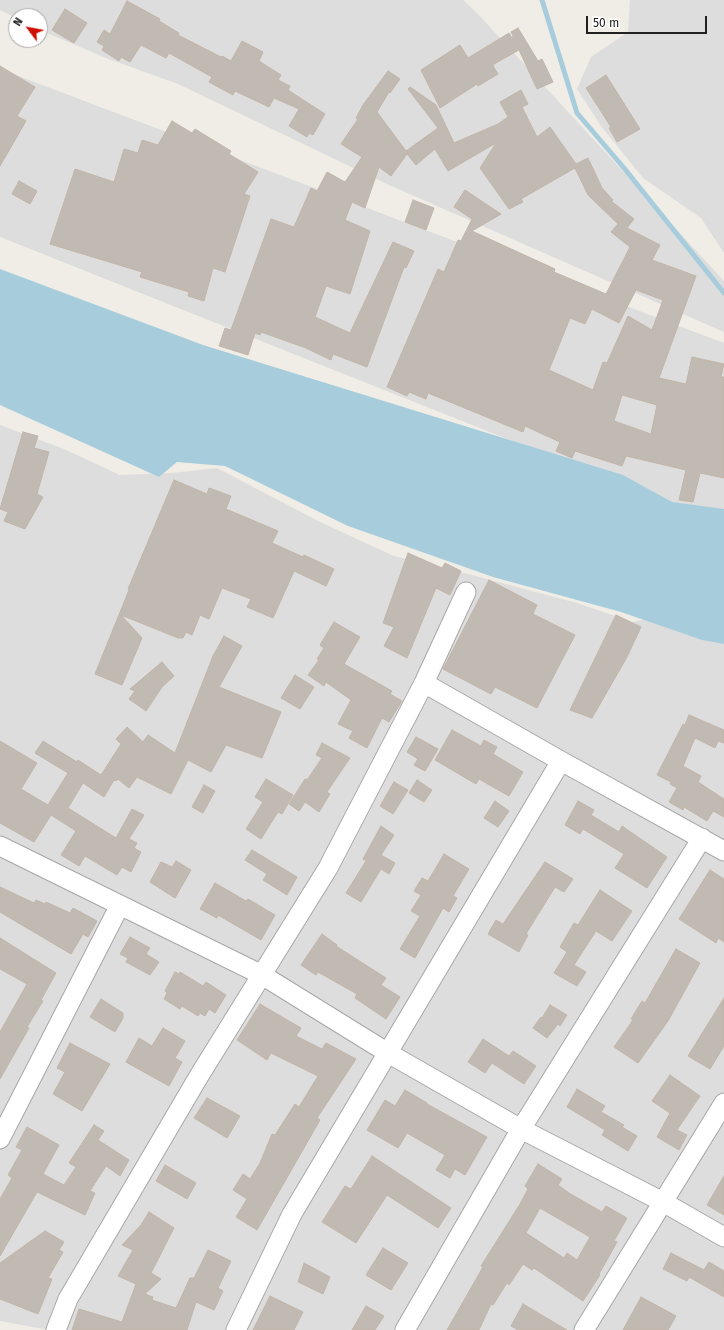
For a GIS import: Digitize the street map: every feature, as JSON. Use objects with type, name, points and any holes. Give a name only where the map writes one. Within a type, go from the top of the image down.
[{"type":"street","points":[[56,1330],[72,1292],[199,1076],[328,868],[424,683],[466,592]]},
{"type":"street","points":[[424,683],[561,762],[724,851]]},
{"type":"street","points":[[236,1330],[292,1214],[561,762]]},
{"type":"street","points":[[405,1330],[412,1315],[521,1129],[702,838]]},
{"type":"street","points":[[2,852],[120,905],[262,975],[388,1053],[521,1129],[663,1202],[724,1237]]},
{"type":"street","points":[[0,1139],[120,905]]},
{"type":"street","points":[[584,1330],[724,1103]]},
{"type":"shaded area","points":[[0,0],[463,0],[477,13],[724,281],[724,332],[389,185],[178,84],[106,58],[48,33],[48,8],[8,8],[8,14],[0,10]]},
{"type":"shaded area","points":[[630,0],[724,0],[724,253],[701,218],[643,178],[601,126],[577,89],[591,57],[628,32]]},
{"type":"shaded area","points":[[0,69],[724,343],[724,531],[585,470],[0,237]]},
{"type":"shaded area","points":[[0,425],[64,449],[120,475],[171,473],[217,468],[320,522],[394,556],[577,603],[633,622],[665,614],[724,633],[724,1330],[49,1330],[0,1321]]},
{"type":"water","points":[[0,269],[203,345],[623,475],[672,502],[724,509],[724,644],[702,640],[621,612],[493,577],[348,526],[225,466],[177,462],[159,477],[0,405]]},
{"type":"building","points":[[127,1],[160,19],[159,21],[179,33],[178,35],[231,61],[242,41],[263,52],[259,61],[281,75],[278,80],[290,86],[288,90],[325,114],[313,135],[309,133],[307,137],[289,126],[299,109],[274,98],[269,107],[235,91],[233,95],[209,82],[212,77],[169,53],[166,58],[141,45],[130,62],[121,57],[119,61],[102,50],[104,46],[97,42],[104,30],[110,34]]},
{"type":"building","points":[[65,9],[87,23],[74,43],[52,30]]},
{"type":"building","points":[[518,28],[538,61],[542,59],[553,82],[537,89],[519,50],[494,64],[493,66],[498,74],[478,86],[477,84],[440,108],[421,70],[460,45],[468,58],[509,33],[512,38],[513,36],[511,32]]},
{"type":"building","points":[[0,66],[35,87],[17,116],[26,121],[0,166]]},
{"type":"building","points":[[388,71],[400,79],[390,93],[389,92],[377,112],[406,151],[438,128],[408,89],[410,87],[436,105],[454,143],[498,124],[508,117],[500,102],[521,90],[528,104],[522,107],[537,137],[550,127],[576,164],[588,158],[602,188],[613,200],[611,201],[634,219],[627,228],[660,245],[652,260],[696,276],[659,378],[686,384],[692,357],[724,364],[721,377],[724,377],[724,478],[700,473],[693,502],[679,500],[686,470],[626,456],[622,466],[575,451],[572,458],[556,451],[560,442],[525,426],[523,432],[428,393],[426,399],[409,392],[407,396],[387,387],[438,269],[444,272],[458,240],[461,241],[472,219],[454,207],[465,190],[501,214],[472,231],[555,269],[554,272],[606,294],[630,247],[611,232],[618,224],[588,195],[575,168],[521,199],[523,202],[509,209],[480,168],[496,143],[448,171],[435,149],[416,165],[407,154],[391,176],[379,167],[365,208],[352,202],[345,220],[370,231],[350,294],[326,286],[315,317],[350,333],[393,242],[414,251],[406,268],[404,267],[367,367],[333,354],[331,360],[306,348],[261,332],[260,335],[255,333],[248,355],[219,346],[225,328],[231,330],[271,219],[294,227],[311,188],[317,191],[327,172],[345,182],[362,157],[341,144],[358,119],[356,118],[363,105]],"holes":[[[636,290],[663,300],[652,330],[628,316],[607,363],[603,362],[593,390],[549,370],[570,318],[585,324],[592,309],[619,323]],[[622,395],[657,405],[651,434],[614,421]]]},
{"type":"building","points":[[606,75],[640,129],[617,142],[609,128],[611,127],[586,88]]},
{"type":"building","points":[[172,121],[192,133],[195,129],[231,151],[229,154],[258,172],[244,194],[250,196],[225,272],[213,268],[204,301],[188,296],[189,292],[140,277],[142,272],[50,244],[75,169],[114,182],[124,149],[138,153],[142,140],[158,145]]},
{"type":"building","points":[[19,181],[37,191],[30,204],[12,194]]},
{"type":"building","points":[[413,200],[434,208],[426,230],[405,222]]},
{"type":"building","points":[[23,432],[38,436],[34,448],[49,452],[37,494],[43,497],[25,529],[4,521],[8,512],[0,509]]},
{"type":"building","points":[[174,480],[207,494],[209,488],[231,496],[226,509],[278,531],[272,543],[303,557],[304,555],[334,569],[326,586],[294,571],[273,618],[247,607],[251,599],[222,588],[209,619],[200,615],[192,635],[186,632],[183,638],[178,638],[121,615],[142,638],[122,685],[95,674],[129,590],[128,589]]},
{"type":"building","points":[[408,553],[442,568],[445,563],[461,571],[450,595],[436,588],[407,658],[384,646],[394,627],[383,623]]},
{"type":"building","points":[[489,580],[537,605],[533,614],[575,635],[537,708],[495,687],[491,694],[443,669]]},
{"type":"building","points":[[616,615],[641,627],[627,657],[592,718],[570,710]]},
{"type":"building","points":[[334,622],[360,637],[344,664],[392,691],[390,694],[402,701],[389,722],[382,718],[367,748],[349,738],[353,731],[338,724],[351,700],[326,682],[324,686],[308,675],[319,660],[317,659],[324,648],[320,645]]},
{"type":"building","points":[[224,636],[242,646],[219,687],[281,712],[262,758],[226,745],[211,772],[188,760],[171,794],[137,777],[129,788],[118,779],[116,781],[114,780],[104,797],[83,783],[68,808],[116,838],[132,809],[144,815],[129,839],[137,843],[134,848],[141,852],[131,872],[122,867],[117,875],[85,856],[79,866],[61,855],[76,831],[51,815],[34,842],[0,823],[0,741],[37,763],[21,789],[48,805],[68,773],[35,753],[43,741],[77,762],[78,760],[101,775],[121,744],[116,739],[127,727],[143,742],[148,735],[175,753],[213,656]]},
{"type":"building","points":[[162,662],[174,676],[162,687],[146,711],[129,699],[135,691],[130,689]]},
{"type":"building","points":[[295,675],[314,687],[300,709],[281,698]]},
{"type":"building","points":[[689,715],[724,730],[724,743],[718,741],[715,748],[695,738],[683,766],[701,776],[698,782],[724,799],[724,817],[713,811],[707,821],[684,807],[683,810],[669,802],[677,788],[670,784],[671,782],[657,775]]},
{"type":"building","points":[[452,730],[481,746],[484,740],[497,747],[493,754],[523,772],[509,796],[479,779],[476,784],[435,760]]},
{"type":"building","points":[[416,737],[438,749],[425,771],[414,765],[418,759],[407,752]]},
{"type":"building","points":[[322,743],[350,758],[327,792],[330,794],[319,812],[305,802],[299,811],[289,804],[305,779],[307,780],[322,758],[316,755]]},
{"type":"building","points":[[266,779],[293,795],[282,814],[278,812],[261,839],[246,829],[263,802],[255,797]]},
{"type":"building","points":[[417,780],[432,790],[424,802],[409,793]]},
{"type":"building","points":[[394,782],[408,790],[393,814],[380,806]]},
{"type":"building","points":[[204,785],[215,791],[203,813],[192,807]]},
{"type":"building","points":[[495,801],[509,811],[498,827],[484,818]]},
{"type":"building","points":[[578,801],[594,810],[591,815],[619,832],[622,826],[667,857],[647,888],[615,868],[624,854],[583,829],[580,834],[565,825]]},
{"type":"building","points":[[381,826],[394,835],[381,855],[395,863],[389,874],[381,869],[361,902],[346,893],[366,861],[363,859]]},
{"type":"building","points":[[252,850],[297,877],[287,895],[263,880],[267,874],[245,860]]},
{"type":"building","points":[[444,854],[469,869],[453,896],[457,898],[449,912],[443,908],[415,958],[400,949],[420,916],[411,911],[421,895],[414,891],[422,878],[428,881]]},
{"type":"building","points":[[176,861],[191,870],[175,898],[150,882],[161,862],[172,867]]},
{"type":"building","points":[[545,862],[573,879],[564,892],[555,887],[526,934],[528,935],[519,952],[488,934],[496,920],[503,924]]},
{"type":"building","points":[[710,870],[724,879],[724,942],[718,938],[716,943],[679,919]]},
{"type":"building","points":[[215,883],[246,901],[248,899],[275,915],[261,940],[218,915],[217,918],[200,909]]},
{"type":"building","points":[[0,887],[34,903],[36,900],[45,904],[46,902],[70,913],[73,908],[97,921],[88,937],[83,934],[71,954],[0,912]]},
{"type":"building","points":[[600,890],[632,911],[612,941],[596,931],[574,965],[586,972],[577,986],[554,973],[567,952],[560,947],[574,923],[578,925]]},
{"type":"building","points":[[322,934],[337,945],[336,946],[386,978],[381,985],[400,997],[386,1019],[355,998],[357,994],[318,972],[316,975],[301,965]]},
{"type":"building","points":[[130,937],[150,948],[146,954],[159,962],[150,975],[126,962],[128,958],[120,954]]},
{"type":"building","points":[[0,938],[56,973],[41,1000],[43,1001],[27,1027],[29,1028],[0,1079],[0,1032],[27,984],[0,969]]},
{"type":"building","points":[[676,949],[700,963],[668,1021],[638,1063],[614,1047],[633,1020],[631,1019],[642,1001],[645,1003]]},
{"type":"building","points":[[175,972],[179,974],[180,972],[203,986],[206,982],[226,995],[215,1013],[209,1009],[205,1016],[200,1013],[198,1016],[182,1006],[180,1009],[164,999],[167,993],[165,991]]},
{"type":"building","points":[[724,998],[724,1046],[710,1069],[688,1056]]},
{"type":"building","points":[[101,999],[123,1013],[123,1018],[115,1032],[90,1017]]},
{"type":"building","points":[[260,1004],[301,1028],[296,1036],[322,1049],[326,1043],[356,1059],[317,1118],[320,1120],[257,1230],[236,1217],[247,1199],[233,1190],[243,1174],[250,1179],[260,1163],[272,1134],[275,1135],[295,1104],[299,1107],[318,1076],[271,1053],[267,1060],[237,1040]]},
{"type":"building","points":[[550,1005],[567,1015],[560,1026],[558,1024],[547,1038],[533,1028],[541,1017],[542,1018]]},
{"type":"building","points":[[163,1028],[185,1041],[175,1058],[182,1062],[169,1086],[126,1062],[139,1038],[152,1046]]},
{"type":"building","points":[[483,1039],[509,1056],[513,1051],[536,1066],[524,1084],[492,1063],[485,1073],[468,1062]]},
{"type":"building","points":[[70,1043],[110,1064],[82,1111],[53,1094],[65,1072],[57,1068]]},
{"type":"building","points":[[670,1075],[700,1096],[677,1130],[687,1135],[679,1150],[657,1137],[670,1113],[652,1101]]},
{"type":"building","points":[[577,1089],[605,1106],[601,1112],[624,1125],[622,1127],[637,1136],[628,1151],[602,1135],[605,1130],[567,1107]]},
{"type":"building","points":[[405,1090],[427,1104],[487,1137],[465,1175],[455,1169],[450,1178],[436,1170],[445,1155],[407,1133],[398,1148],[367,1130],[385,1100],[395,1106]]},
{"type":"building","points":[[207,1098],[240,1116],[227,1138],[194,1118]]},
{"type":"building","points":[[94,1125],[104,1131],[98,1140],[129,1160],[120,1176],[106,1166],[90,1191],[95,1193],[85,1215],[37,1192],[0,1256],[0,1199],[12,1178],[8,1175],[22,1150],[16,1147],[27,1127],[59,1145],[43,1174],[64,1185],[76,1167],[69,1163]]},
{"type":"building","points":[[372,1156],[451,1208],[438,1228],[387,1195],[356,1243],[322,1222],[345,1186],[351,1189]]},
{"type":"building","points":[[538,1164],[562,1179],[558,1185],[569,1193],[602,1212],[606,1206],[627,1218],[614,1241],[617,1242],[599,1274],[600,1275],[583,1301],[534,1268],[532,1270],[523,1264],[509,1285],[507,1283],[493,1305],[491,1304],[479,1330],[447,1330],[483,1267],[481,1266],[520,1204],[528,1189],[525,1186]],"holes":[[[540,1208],[590,1237],[577,1260],[567,1253],[564,1258],[526,1233]]]},
{"type":"building","points":[[165,1165],[196,1183],[187,1199],[156,1181]]},
{"type":"building","points":[[724,1176],[724,1215],[707,1205]]},
{"type":"building","points":[[149,1212],[174,1228],[151,1273],[161,1279],[145,1294],[153,1297],[152,1300],[176,1308],[190,1278],[194,1278],[208,1250],[231,1261],[218,1288],[223,1291],[214,1310],[196,1302],[187,1330],[72,1330],[79,1309],[122,1322],[136,1284],[118,1276],[133,1250],[122,1245],[141,1225]]},
{"type":"building","points":[[45,1231],[64,1242],[59,1250],[63,1252],[48,1278],[52,1279],[38,1314],[0,1299],[0,1263]]},
{"type":"building","points":[[383,1248],[408,1263],[391,1290],[366,1275]]},
{"type":"building","points":[[671,1253],[704,1270],[709,1262],[724,1271],[724,1297],[689,1277],[687,1281],[663,1269]]},
{"type":"building","points":[[304,1263],[330,1277],[323,1294],[298,1282]]},
{"type":"building","points":[[270,1296],[303,1312],[294,1330],[253,1330]]},
{"type":"building","points":[[641,1297],[676,1316],[668,1330],[623,1330]]},
{"type":"building","points":[[523,1304],[567,1330],[518,1330],[511,1326]]},
{"type":"building","points":[[366,1306],[384,1316],[375,1330],[352,1330]]},
{"type":"waterway","points":[[542,0],[577,113],[624,168],[724,293]]}]
